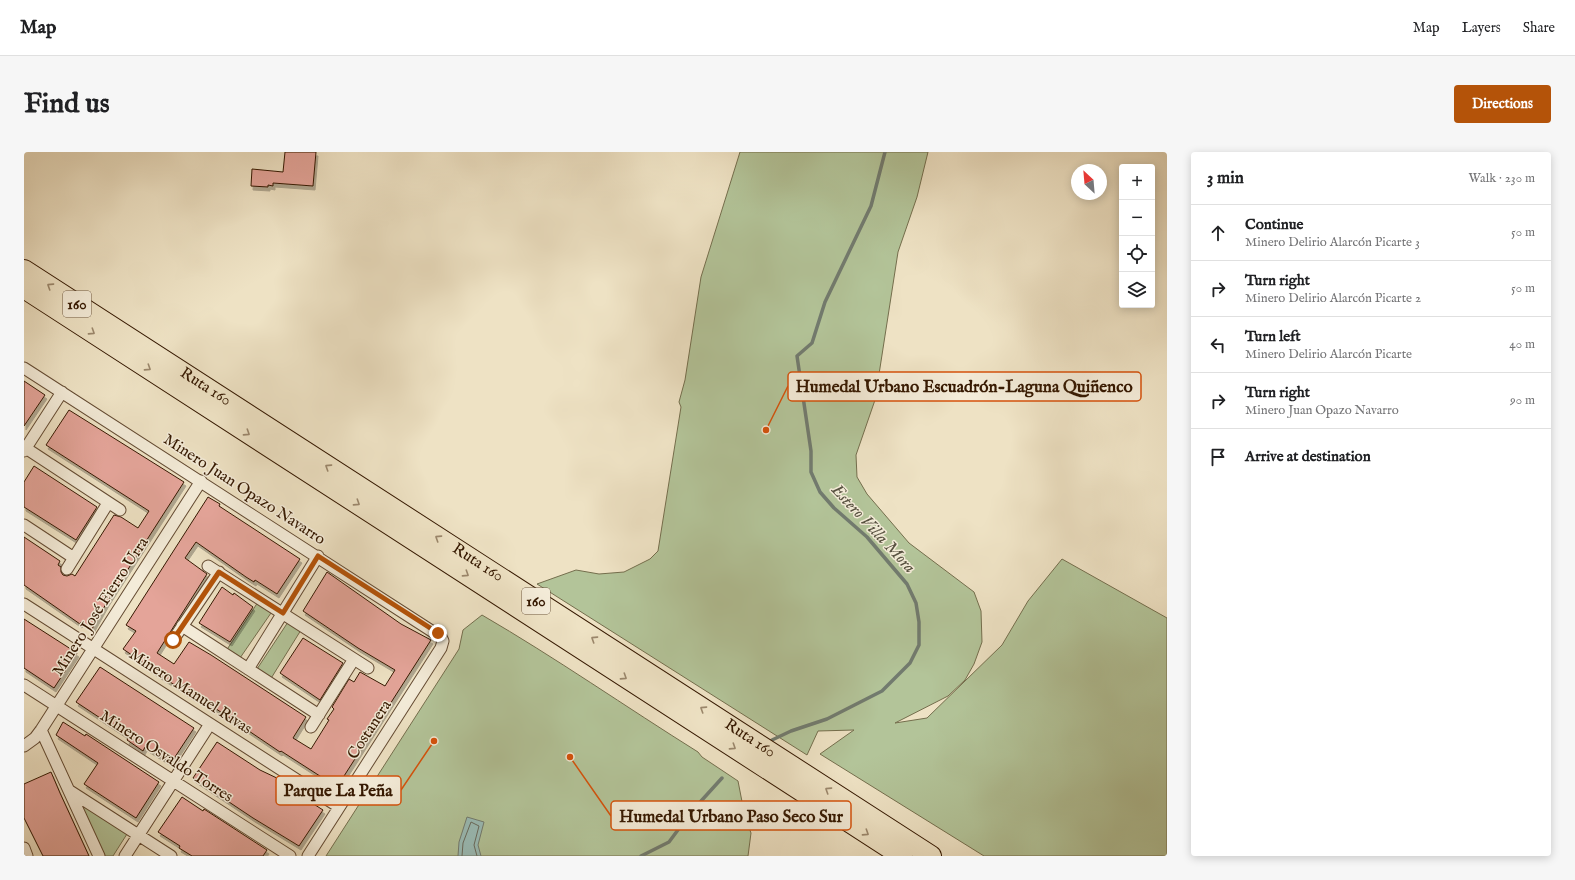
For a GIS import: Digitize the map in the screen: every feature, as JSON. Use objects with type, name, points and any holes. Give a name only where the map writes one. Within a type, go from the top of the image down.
[{"type":"highway","name":"Ruta 160","points":[[24,270],[931,856]]},
{"type":"highway","name":"Ruta 160","points":[[24,288],[898,854]]},
{"type":"street","name":"Minero Juan Opazo Navarro","points":[[24,368],[438,633],[443,641]]},
{"type":"street","points":[[62,392],[25,449],[120,510]]},
{"type":"street","name":"Minero José Fierro Urra","points":[[24,746],[35,738],[41,730],[201,481]]},
{"type":"street","points":[[67,569],[108,503]]},
{"type":"street","points":[[24,525],[74,558]]},
{"type":"street","points":[[248,669],[318,556]]},
{"type":"street","points":[[208,566],[368,668]]},
{"type":"street","points":[[173,640],[219,572]]},
{"type":"street","name":"Minero Manuel Rivas","points":[[24,604],[339,807]]},
{"type":"street","points":[[182,626],[319,715]]},
{"type":"street","name":"Costanera","points":[[308,856],[441,648],[443,641]]},
{"type":"street","points":[[311,727],[354,659]]},
{"type":"street","name":"Minero Osvaldo Torres","points":[[24,685],[290,856]]},
{"type":"street","points":[[125,856],[210,724]]},
{"type":"street","points":[[41,730],[99,856]]},
{"type":"street","points":[[70,791],[171,856]]},
{"type":"street","points":[[24,848],[28,856]]},
{"type":"green space","points":[[740,152],[928,152],[917,197],[898,252],[875,400],[856,455],[857,477],[867,494],[909,543],[974,592],[981,611],[982,642],[974,664],[965,680],[948,696],[895,723],[927,718],[1002,645],[1028,601],[1062,559],[1167,618],[1167,856],[984,856],[820,754],[854,730],[818,731],[807,755],[537,584],[576,570],[599,574],[624,572],[650,559],[658,551],[681,407],[679,402],[685,380],[701,277]]},
{"type":"green space","points":[[258,602],[271,613],[240,658],[226,651]]},
{"type":"green space","points":[[482,615],[537,648],[698,752],[702,757],[738,781],[745,817],[751,833],[748,856],[326,856],[459,649],[463,630]]},
{"type":"green space","points":[[288,622],[301,630],[270,680],[257,669]]},
{"type":"green space","points":[[83,804],[127,834],[113,856],[101,856],[81,807]]},
{"type":"water","points":[[467,817],[484,822],[478,845],[481,856],[458,856],[459,842]]},
{"type":"building","points":[[285,152],[316,152],[313,186],[273,183],[273,186],[268,185],[268,187],[251,186],[252,169],[283,172]]},
{"type":"building","points":[[24,381],[45,395],[24,426]]},
{"type":"building","points":[[69,410],[184,482],[107,602],[92,629],[81,622],[80,624],[24,585],[24,537],[60,561],[58,565],[61,567],[61,572],[63,575],[67,576],[72,574],[75,576],[114,515],[121,517],[138,528],[149,511],[46,445]]},
{"type":"building","points":[[34,466],[97,507],[76,540],[24,507],[24,482]]},
{"type":"building","points":[[208,497],[220,504],[219,506],[300,559],[277,594],[255,580],[254,582],[246,577],[196,542],[185,558],[207,574],[157,653],[174,664],[189,642],[211,655],[306,717],[293,738],[311,749],[329,720],[327,719],[334,709],[332,707],[349,679],[354,682],[360,672],[385,686],[395,670],[358,648],[303,611],[327,572],[401,624],[431,640],[337,787],[281,751],[280,752],[197,696],[194,695],[193,697],[144,665],[145,664],[123,649],[136,631],[126,625]]},
{"type":"building","points":[[222,587],[233,595],[234,593],[253,607],[230,642],[199,623]]},
{"type":"building","points":[[24,619],[77,653],[54,688],[24,668]]},
{"type":"building","points":[[303,638],[343,663],[320,700],[280,673]]},
{"type":"building","points":[[100,667],[194,728],[171,763],[145,747],[143,751],[127,740],[129,737],[76,702]]},
{"type":"building","points":[[63,722],[85,736],[86,734],[159,782],[136,818],[84,784],[98,763],[56,735]]},
{"type":"building","points":[[217,742],[260,770],[281,780],[279,782],[323,810],[299,846],[253,818],[193,778]]},
{"type":"building","points":[[51,772],[89,856],[43,856],[24,818],[24,784]]},
{"type":"building","points":[[182,797],[203,811],[204,809],[267,850],[263,856],[192,856],[179,848],[180,846],[158,832]]},
{"type":"waterway","name":"Estero Villa Mora","points":[[772,740],[791,731],[827,719],[882,691],[910,663],[919,645],[919,622],[916,603],[907,584],[867,537],[834,508],[820,492],[811,472],[811,451],[797,356],[812,343],[825,302],[871,206],[885,152]]},
{"type":"waterway","name":"Estero Villa Mora","points":[[641,856],[669,842],[692,811],[722,778]]},
{"type":"place","name":"Humedal Urbano Escuadrón-Laguna Quiñenco","points":[[766,430]]},
{"type":"place","name":"Parque La Peña","points":[[434,741]]},
{"type":"place","name":"Humedal Urbano Paso Seco Sur","points":[[570,757]]},
{"type":"route","points":[[173,640],[219,572],[283,613],[318,556],[438,633]]}]
